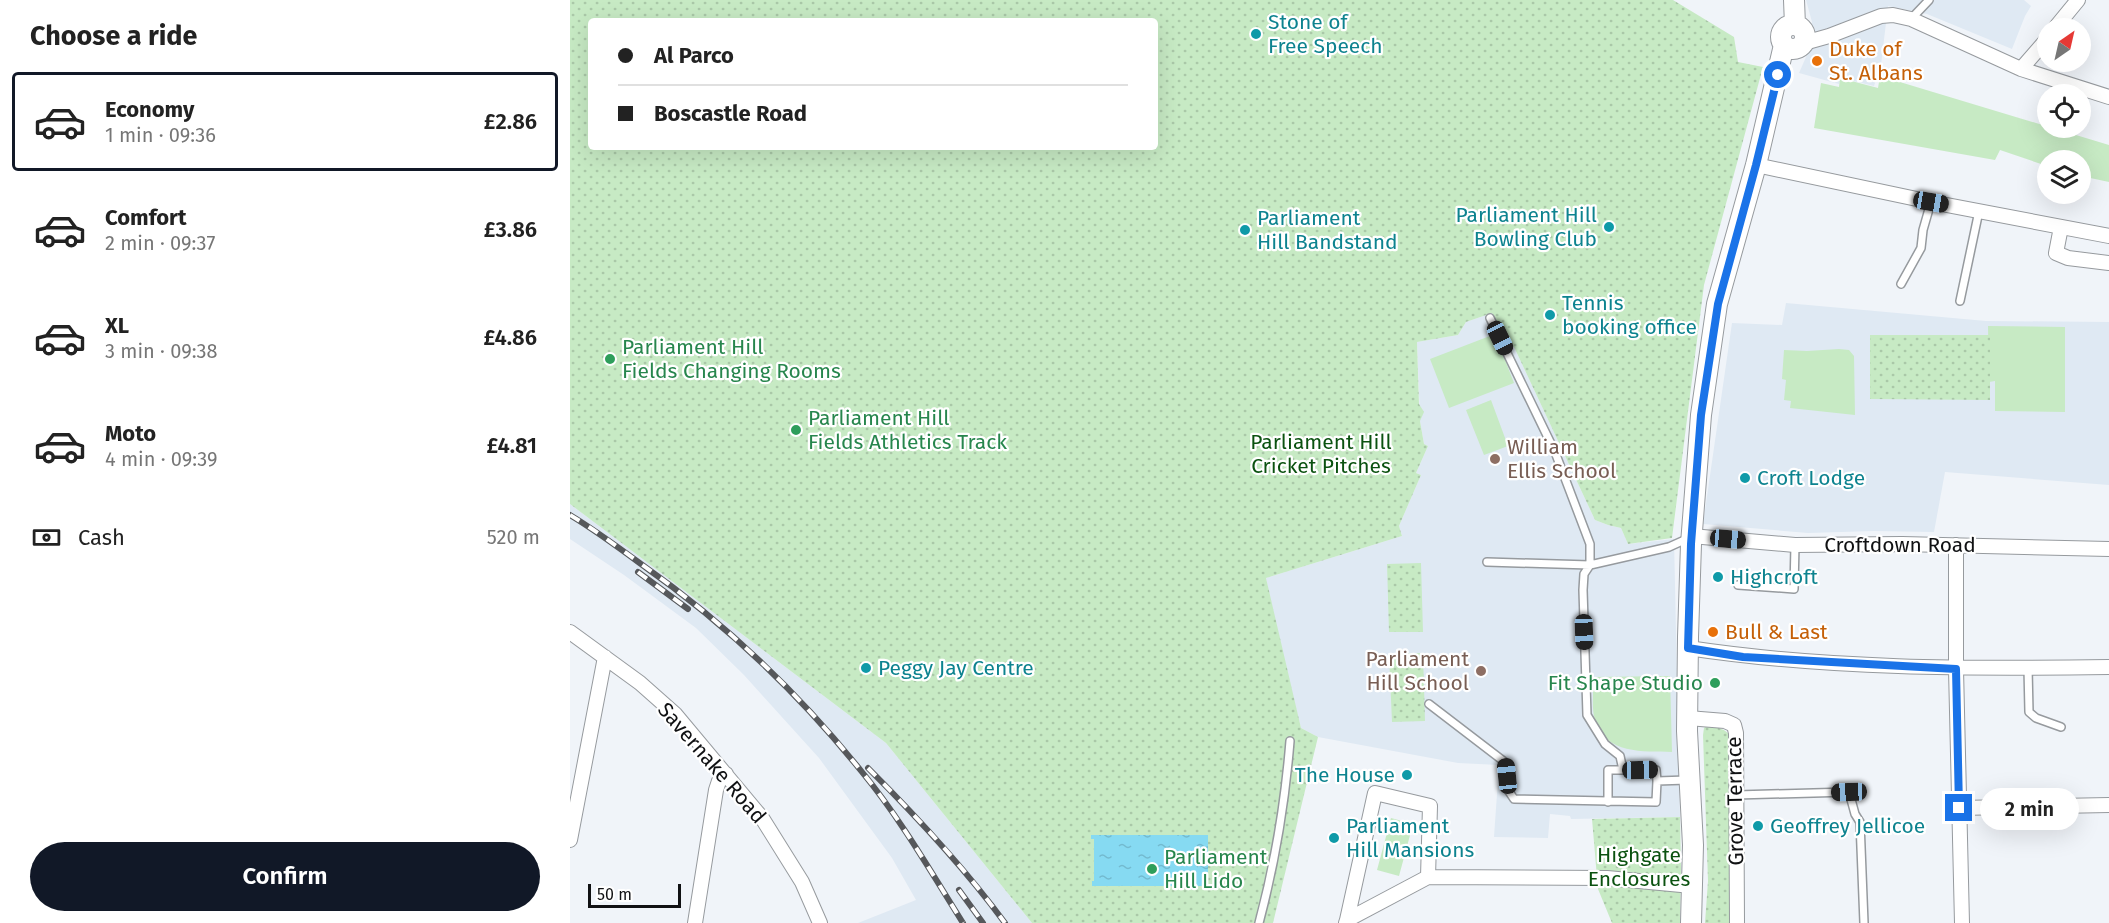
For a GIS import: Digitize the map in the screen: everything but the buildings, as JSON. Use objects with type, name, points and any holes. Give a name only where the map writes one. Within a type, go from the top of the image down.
[{"type":"street","points":[[1794,0],[1795,25]]},
{"type":"street","points":[[2063,18],[2078,0]]},
{"type":"street","points":[[1804,43],[1881,16],[1893,15],[1911,19],[2021,69],[2109,97]]},
{"type":"street","points":[[1784,45],[1792,50],[1801,47],[1804,43],[1806,39],[1803,30],[1795,25]]},
{"type":"street","points":[[1691,923],[1688,648],[1691,537],[1701,415],[1718,304],[1756,165],[1784,45],[1781,36],[1786,28],[1795,25]]},
{"type":"street","points":[[2021,69],[2037,51]]},
{"type":"street","points":[[1756,165],[2109,236]]},
{"type":"street","points":[[2061,227],[2056,253],[2068,258],[2109,263]]},
{"type":"street","name":"Croftdown Road","points":[[1691,537],[1796,544],[2109,549]]},
{"type":"street","points":[[1956,545],[1956,669],[1962,923]]},
{"type":"street","name":"Savernake Road","points":[[570,632],[640,683],[675,714],[762,818],[802,882],[820,923]]},
{"type":"street","points":[[1688,648],[1743,657],[1956,669],[2109,667]]},
{"type":"street","points":[[570,840],[605,657]]},
{"type":"street","name":"Grove Terrace","points":[[1688,718],[1725,721],[1734,725],[1736,733],[1737,923]]},
{"type":"street","points":[[695,923],[716,790],[719,781],[726,774]]},
{"type":"street","points":[[1346,922],[1375,793],[1430,806],[1428,877]]},
{"type":"street","points":[[1959,808],[2109,805]]},
{"type":"street","points":[[1346,922],[1428,877],[1607,878],[1692,886]]},
{"type":"lane","points":[[1911,19],[1929,0]]},
{"type":"lane","points":[[1901,284],[1921,248],[1923,230],[1931,202]]},
{"type":"lane","points":[[1960,301],[1979,211]]},
{"type":"lane","points":[[1490,318],[1555,452],[1590,544],[1590,565],[1584,574],[1583,590],[1587,715],[1605,744],[1620,756],[1623,770]]},
{"type":"lane","points":[[1487,562],[1590,565],[1669,547],[1691,537]]},
{"type":"lane","points":[[1738,585],[1794,589],[1796,544]]},
{"type":"lane","points":[[2028,668],[2029,712],[2036,718],[2061,727]]},
{"type":"lane","points":[[1429,704],[1506,763],[1508,790],[1514,799],[1608,802],[1656,802],[1656,770],[1608,770],[1608,802]]},
{"type":"lane","points":[[1259,923],[1271,878],[1284,802],[1290,741]]},
{"type":"lane","points":[[1657,781],[1690,780]]},
{"type":"lane","points":[[1736,795],[1849,792],[1860,822],[1864,923]]},
{"type":"shaded area","points":[[1806,0],[2024,0],[2031,6],[2012,49],[1927,14],[1888,6],[1881,65],[1874,86],[1841,78],[1839,84],[1799,73],[1813,41],[1812,22]]},
{"type":"shaded area","points":[[1786,303],[1986,321],[2109,322],[2109,485],[1945,472],[1934,532],[1808,533],[1703,524],[1732,323],[1782,325]]},
{"type":"shaded area","name":"Parliament Hill School","points":[[1492,313],[1515,349],[1595,520],[1621,528],[1628,544],[1674,539],[1680,817],[1571,819],[1570,816],[1550,814],[1548,838],[1494,837],[1499,765],[1458,763],[1318,737],[1301,728],[1277,634],[1266,578],[1402,536],[1399,526],[1421,475],[1416,473],[1428,446],[1424,444],[1420,421],[1417,342],[1458,335],[1466,322]]},
{"type":"shaded area","points":[[570,504],[886,743],[1032,923],[858,923],[916,900],[892,858],[819,758],[744,675],[696,628],[570,539]]},
{"type":"green space","name":"Parliament Hill Cricket Pitches","points":[[570,0],[1673,0],[1734,37],[1738,62],[1763,67],[1704,285],[1672,538],[1628,544],[1621,528],[1595,520],[1515,349],[1492,313],[1466,322],[1458,335],[1417,342],[1419,404],[1424,412],[1420,421],[1424,444],[1428,446],[1416,473],[1421,475],[1399,526],[1402,536],[1266,578],[1301,728],[1318,737],[1273,923],[1032,923],[886,743],[570,504]]},
{"type":"green space","points":[[1880,76],[2037,123],[2037,138],[2086,138],[2109,145],[2109,182],[2091,178],[2091,150],[2037,150],[2037,163],[2000,150],[1995,160],[1814,128],[1821,83],[1839,87],[1840,78],[1878,88]]},
{"type":"green space","points":[[1988,326],[2065,327],[2065,412],[1995,411],[1995,381],[1989,382]]},
{"type":"green space","points":[[1495,334],[1514,383],[1449,408],[1430,359]]},
{"type":"green space","points":[[1870,335],[1990,335],[1990,400],[1870,399]]},
{"type":"green space","points":[[1784,350],[1849,350],[1854,356],[1855,415],[1790,408],[1791,401],[1784,400],[1786,380],[1782,379]]},
{"type":"green space","points":[[1491,400],[1508,446],[1484,455],[1466,410]]},
{"type":"green space","points":[[1421,563],[1423,632],[1389,632],[1387,564]]},
{"type":"green space","points":[[1423,653],[1425,721],[1392,722],[1389,654]]},
{"type":"green space","points":[[1670,676],[1672,752],[1627,749],[1608,740],[1600,731],[1595,720],[1593,677]]},
{"type":"green space","points":[[1706,726],[1721,729],[1732,738],[1732,923],[1705,923],[1708,881],[1703,735]]},
{"type":"green space","name":"Highgate Enclosures","points":[[1680,817],[1680,923],[1612,923],[1598,889],[1592,819]]},
{"type":"green space","points":[[1391,818],[1413,824],[1399,876],[1377,870]]},
{"type":"water","points":[[1091,835],[1208,835],[1208,886],[1092,886],[1094,839],[1091,839]]},
{"type":"railway","points":[[570,515],[615,545],[702,610],[786,687],[838,743],[876,790],[915,846],[963,923]]},
{"type":"railway","points":[[638,572],[688,609]]},
{"type":"railway","points":[[868,768],[940,843],[1005,923]]},
{"type":"railway","points":[[959,890],[983,923]]},
{"type":"place","name":"Stone of Free Speech","points":[[1256,34]]},
{"type":"place","name":"Duke of St. Albans","points":[[1817,61]]},
{"type":"place","name":"Parliament Hill Bowling Club","points":[[1609,227]]},
{"type":"place","name":"Parliament Hill Bandstand","points":[[1245,230]]},
{"type":"place","name":"Tennis booking office","points":[[1550,315]]},
{"type":"place","name":"Parliament Hill Fields Changing Rooms","points":[[610,359]]},
{"type":"place","name":"Parliament Hill Fields Athletics Track","points":[[796,430]]},
{"type":"place","name":"William Ellis School","points":[[1495,459]]},
{"type":"place","name":"Croft Lodge","points":[[1745,478]]},
{"type":"place","name":"Highcroft","points":[[1718,577]]},
{"type":"place","name":"Bull & Last","points":[[1713,632]]},
{"type":"place","name":"Peggy Jay Centre","points":[[866,668]]},
{"type":"place","name":"Parliament Hill School","points":[[1481,671]]},
{"type":"place","name":"Fit Shape Studio","points":[[1715,683]]},
{"type":"place","name":"The House","points":[[1407,775]]},
{"type":"place","name":"Geoffrey Jellicoe","points":[[1758,826]]},
{"type":"place","name":"Parliament Hill Mansions","points":[[1334,838]]},
{"type":"place","name":"Parliament Hill Lido","points":[[1152,869]]},
{"type":"route","points":[[1778,75],[1718,304],[1701,415],[1691,544],[1688,648],[1743,657],[1956,669],[1959,808]]}]
